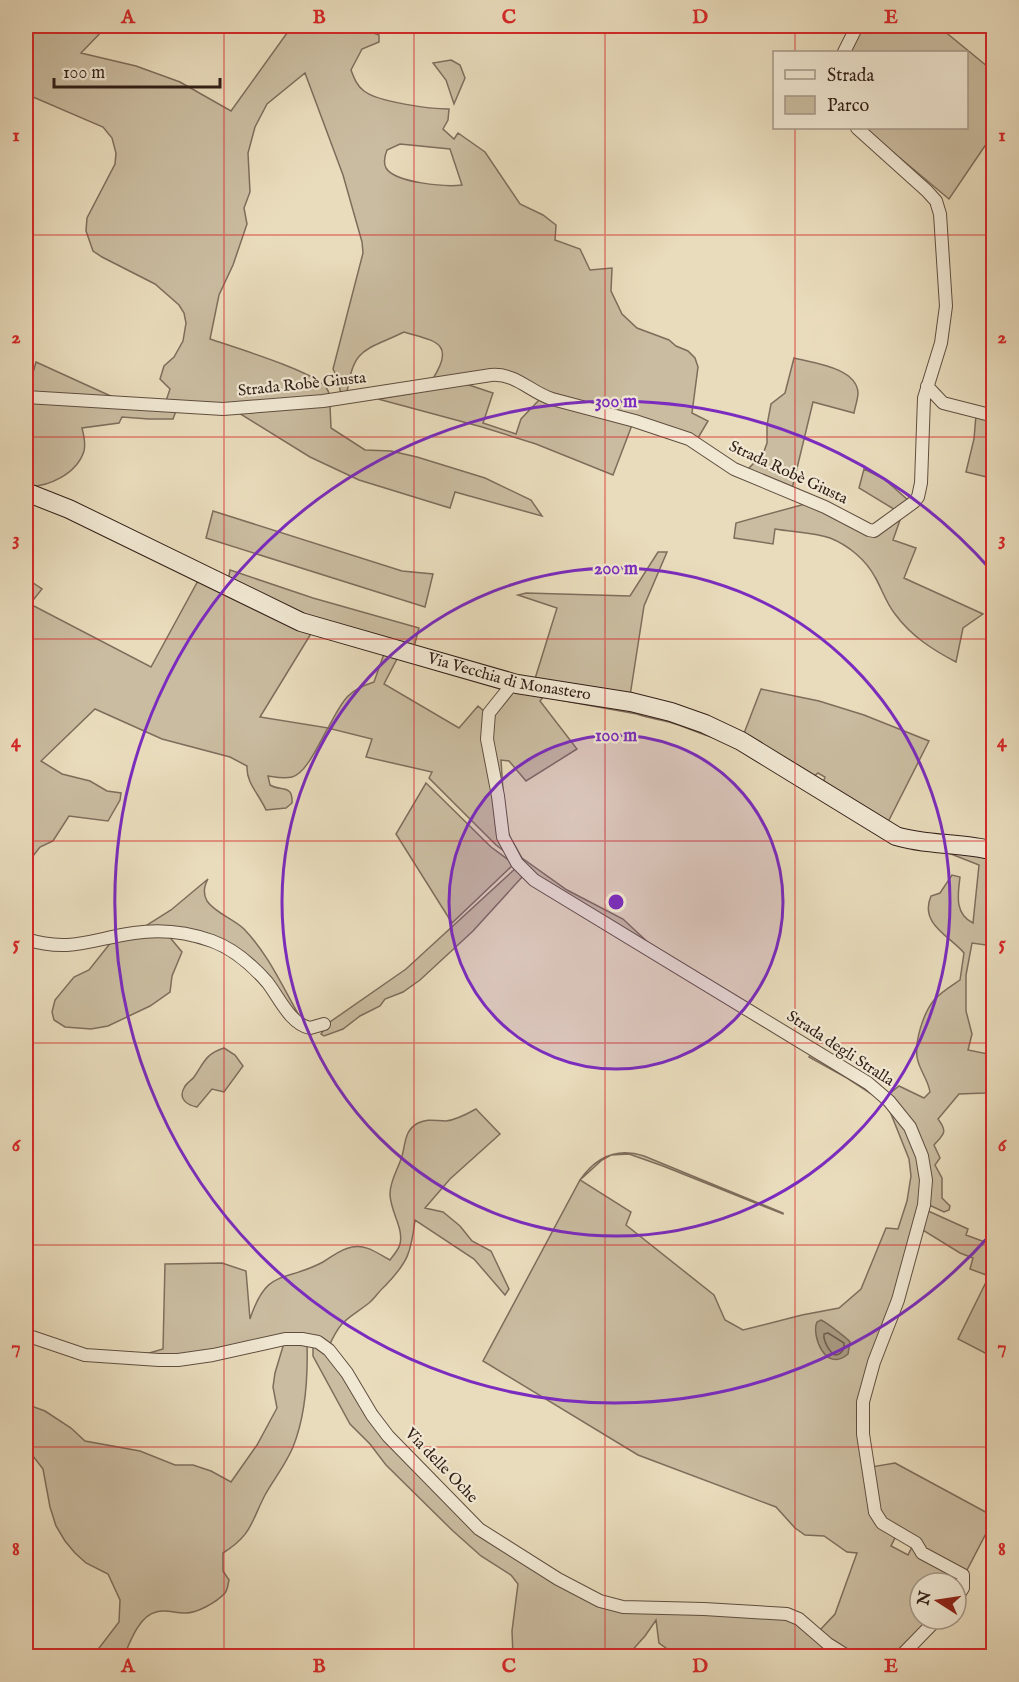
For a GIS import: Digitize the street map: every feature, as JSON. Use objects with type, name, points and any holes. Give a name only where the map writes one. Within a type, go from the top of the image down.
[{"type":"street","points":[[844,51],[857,26]]},
{"type":"street","name":"Strada Robè Giusta","points":[[26,397],[224,409],[323,401],[503,375],[519,380],[540,395],[690,439],[740,472],[825,507],[871,531],[881,528],[918,497],[921,483],[922,411],[927,386],[941,343],[945,314],[940,214],[936,201],[927,191],[858,129]]},
{"type":"street","points":[[927,386],[943,403],[993,416]]},
{"type":"street","name":"Via Vecchia di Monastero","points":[[26,492],[69,509],[296,621],[513,683],[631,702],[697,721],[741,741],[896,836],[915,841],[971,846],[993,851]]},
{"type":"street","name":"Strada degli Stralla","points":[[513,683],[489,713],[486,735],[498,796],[502,834],[511,854],[522,869],[538,883],[862,1079],[901,1114],[915,1137],[926,1176],[924,1206],[898,1300],[868,1380],[863,1402],[862,1428],[873,1501],[878,1518],[882,1524],[916,1543],[922,1553],[956,1571]]},
{"type":"street","points":[[26,939],[49,945],[67,946],[144,932],[194,935],[224,946],[244,960],[259,974],[302,1026],[313,1028],[324,1024]]},
{"type":"street","name":"Via delle Oche","points":[[26,1335],[85,1355],[159,1360],[202,1356],[285,1339],[318,1342],[327,1347],[342,1367],[388,1436],[474,1525],[558,1579],[600,1601],[622,1607],[704,1608],[787,1614],[803,1621],[828,1644],[847,1656]]},
{"type":"street","points":[[901,1656],[925,1631]]},
{"type":"green space","points":[[36,26],[107,26],[81,53],[136,66],[180,82],[231,111],[292,26],[366,26],[371,32],[379,35],[379,42],[362,49],[351,70],[362,89],[371,95],[392,102],[449,109],[448,120],[443,129],[454,139],[458,133],[485,152],[520,204],[543,215],[556,225],[555,240],[580,249],[590,270],[612,268],[611,291],[622,314],[637,328],[669,340],[695,358],[698,367],[692,413],[708,421],[698,438],[650,420],[546,391],[503,370],[496,369],[432,380],[442,358],[442,350],[433,341],[404,332],[363,352],[353,367],[347,393],[341,394],[333,369],[363,253],[362,242],[343,175],[305,73],[267,104],[255,127],[248,153],[250,192],[244,208],[247,224],[233,265],[219,295],[210,339],[306,374],[326,387],[330,396],[222,404],[166,401],[170,389],[160,379],[164,366],[174,357],[183,341],[186,323],[184,313],[179,305],[155,284],[93,251],[86,231],[87,218],[115,164],[116,153],[112,138],[103,127],[26,94],[26,33],[35,32]],"holes":[[[400,144],[450,149],[462,185],[410,180],[391,173],[385,166],[387,150]]]},
{"type":"green space","points":[[862,26],[938,26],[993,71],[993,134],[949,199],[865,129],[968,129],[968,51],[850,51]]},
{"type":"green space","points":[[451,60],[460,65],[465,78],[454,104],[446,80],[433,63]]},
{"type":"green space","points":[[794,358],[843,372],[856,385],[858,398],[854,413],[813,402],[792,489],[747,470],[763,454],[767,443],[767,425],[771,404],[785,393]]},
{"type":"green space","points":[[36,362],[115,398],[26,392],[26,382],[30,383]]},
{"type":"green space","points":[[466,384],[493,393],[483,423],[516,434],[521,419],[539,400],[632,425],[613,475],[536,444],[378,399]]},
{"type":"green space","points":[[26,402],[176,411],[173,419],[122,417],[119,423],[82,428],[85,448],[75,466],[52,482],[26,486]]},
{"type":"green space","points":[[330,406],[331,428],[365,450],[391,451],[417,457],[485,478],[531,500],[542,516],[455,492],[450,508],[359,480],[310,457],[239,413]]},
{"type":"green space","points":[[976,415],[993,420],[994,466],[991,478],[966,472],[974,439]]},
{"type":"green space","points":[[864,469],[884,479],[909,501],[897,511],[859,488]]},
{"type":"green space","points":[[805,504],[876,535],[900,520],[893,540],[916,548],[904,578],[983,614],[963,628],[956,662],[915,636],[901,622],[867,565],[843,545],[824,536],[775,529],[773,544],[734,538],[736,523]]},
{"type":"green space","points":[[213,511],[402,571],[433,574],[425,607],[206,538]]},
{"type":"green space","points":[[658,552],[667,552],[644,606],[630,696],[534,682],[557,608],[518,595],[526,593],[630,596]]},
{"type":"green space","points":[[230,570],[313,598],[419,628],[414,647],[312,619],[228,581]]},
{"type":"green space","points":[[26,578],[42,589],[30,604],[151,667],[199,579],[312,632],[260,717],[328,728],[308,763],[298,774],[286,778],[268,776],[270,785],[291,793],[292,803],[286,808],[266,810],[251,783],[247,766],[230,757],[162,739],[95,709],[41,761],[62,774],[90,781],[107,791],[121,793],[120,800],[108,821],[69,816],[53,841],[40,847],[26,865]]},
{"type":"green space","points":[[385,651],[399,655],[384,684],[459,728],[478,706],[486,713],[509,855],[496,845],[429,778],[432,772],[366,757],[372,739],[328,728],[350,694],[374,682]]},
{"type":"green space","points":[[761,689],[819,701],[864,715],[929,741],[886,826],[822,786],[825,777],[818,773],[811,779],[743,736]]},
{"type":"green space","points":[[512,691],[651,713],[734,742],[716,739],[669,722],[637,714],[543,697],[540,701],[577,749],[526,781],[509,761],[501,760],[505,823],[522,858],[567,890],[623,919],[653,947],[537,878],[509,845],[493,765],[492,713]]},
{"type":"green space","points":[[426,783],[491,847],[514,864],[452,923],[396,834]]},
{"type":"green space","points":[[946,852],[993,856],[993,946],[972,943],[966,975],[966,1011],[972,1034],[968,1050],[993,1055],[993,1090],[985,1093],[959,1094],[938,1119],[944,1133],[934,1145],[940,1158],[935,1165],[942,1178],[942,1198],[950,1206],[949,1210],[944,1212],[927,1204],[929,1176],[888,1095],[899,1086],[924,1098],[930,1092],[917,1057],[917,1043],[921,1027],[926,1012],[934,1000],[960,980],[964,953],[932,922],[928,906],[931,896],[940,893],[952,875],[960,877],[958,897],[960,909],[973,923],[979,865]]},
{"type":"green space","points":[[516,868],[523,876],[473,931],[420,980],[403,992],[385,999],[380,1006],[360,1016],[343,1029],[324,1036],[321,1034],[327,1024],[406,969]]},
{"type":"green space","points":[[208,879],[204,890],[207,901],[240,925],[253,939],[301,1019],[233,948],[139,930],[171,910]]},
{"type":"green space","points":[[167,934],[182,952],[172,976],[170,992],[150,1006],[108,1026],[91,1029],[65,1027],[54,1020],[52,1012],[55,1000],[74,977],[89,970],[112,941]]},
{"type":"green space","points":[[224,1048],[235,1055],[243,1066],[224,1092],[212,1089],[197,1107],[190,1105],[182,1095],[185,1086],[209,1056]]},
{"type":"green space","points":[[812,1053],[864,1085],[886,1103],[809,1057]]},
{"type":"green space","points":[[887,1104],[907,1129],[919,1156],[922,1170],[921,1196],[898,1285],[861,1390],[858,1413],[859,1435],[874,1519],[880,1526],[896,1536],[891,1546],[908,1555],[913,1545],[921,1556],[950,1571],[908,1571],[908,1631],[919,1631],[895,1656],[872,1656],[846,1651],[820,1630],[835,1614],[857,1553],[847,1552],[824,1536],[805,1535],[795,1528],[776,1507],[638,1455],[483,1361],[580,1180],[631,1212],[626,1225],[714,1295],[725,1320],[743,1330],[839,1308],[861,1289],[886,1228],[898,1229],[907,1201],[911,1176],[909,1159]]},
{"type":"green space","points":[[476,1109],[500,1134],[450,1179],[425,1208],[443,1212],[460,1226],[472,1241],[491,1251],[509,1289],[505,1295],[474,1259],[415,1220],[410,1249],[404,1263],[371,1301],[341,1325],[329,1346],[321,1340],[178,1357],[146,1354],[163,1349],[165,1264],[222,1263],[246,1271],[250,1319],[256,1302],[270,1284],[323,1262],[344,1249],[363,1247],[390,1260],[401,1238],[392,1207],[390,1189],[410,1130],[422,1121],[446,1121]]},
{"type":"green space","points":[[624,1153],[644,1156],[783,1214],[629,1154],[612,1155]]},
{"type":"green space","points":[[610,1155],[580,1180],[593,1165]]},
{"type":"green space","points":[[926,1210],[968,1229],[966,1235],[993,1245],[993,1342],[987,1354],[958,1339],[989,1276],[970,1269],[973,1258],[960,1253],[921,1229]]},
{"type":"green space","points":[[284,1343],[307,1343],[306,1382],[301,1422],[290,1453],[265,1495],[250,1527],[240,1540],[223,1553],[223,1571],[229,1580],[226,1591],[212,1604],[194,1612],[163,1611],[150,1614],[136,1630],[124,1656],[96,1656],[99,1648],[119,1622],[120,1600],[108,1574],[86,1563],[75,1553],[56,1526],[43,1469],[26,1447],[26,1404],[45,1411],[71,1428],[85,1441],[140,1451],[175,1465],[193,1465],[211,1471],[231,1482],[257,1445],[277,1408],[273,1387]]},
{"type":"green space","points":[[313,1344],[324,1349],[366,1411],[472,1526],[592,1601],[767,1614],[798,1623],[839,1656],[677,1656],[659,1643],[656,1620],[627,1656],[513,1656],[512,1631],[518,1584],[511,1575],[481,1556],[453,1531],[386,1465],[370,1444],[350,1424],[313,1356]]},
{"type":"green space","points":[[895,1463],[993,1516],[967,1571],[926,1551],[880,1516],[871,1467]]},
{"type":"water","points":[[821,1320],[850,1342],[848,1354],[840,1359],[833,1359],[822,1350],[816,1335],[817,1322]]}]
